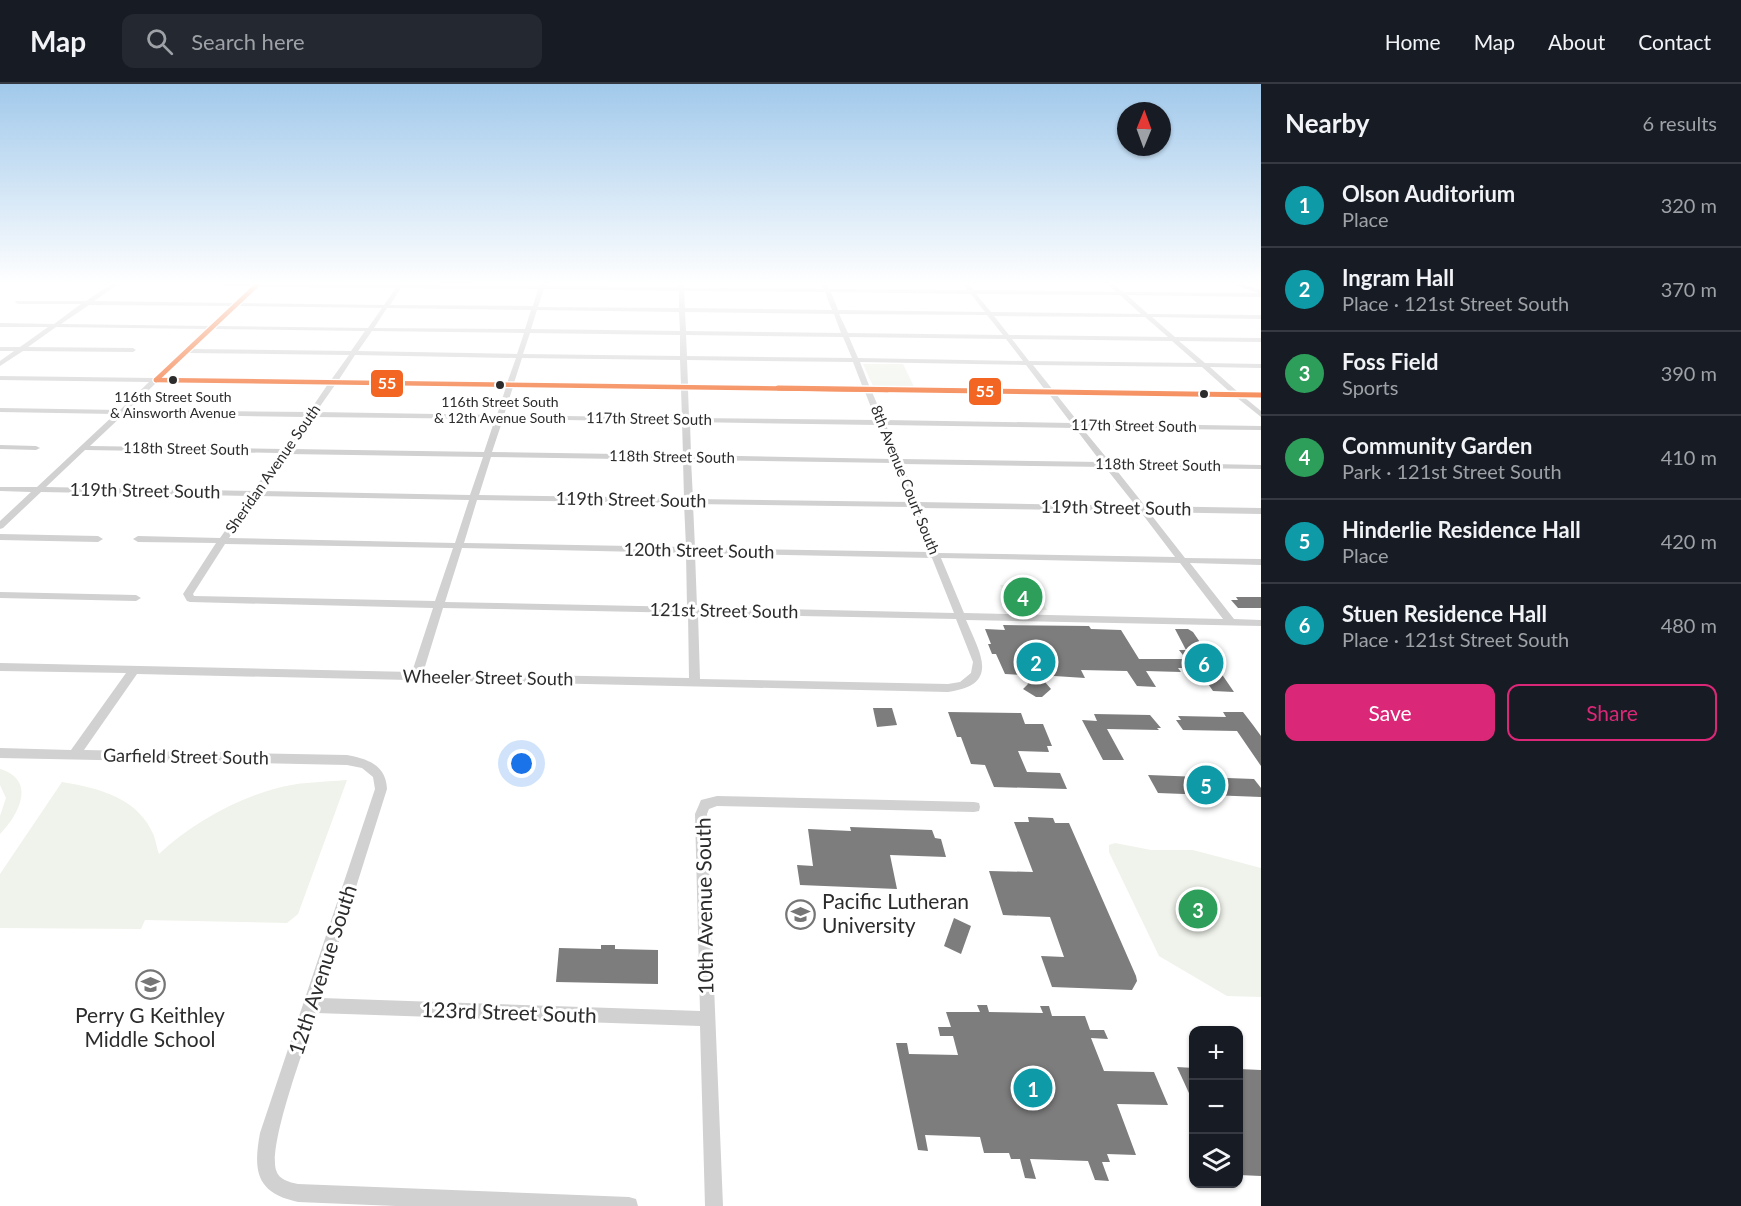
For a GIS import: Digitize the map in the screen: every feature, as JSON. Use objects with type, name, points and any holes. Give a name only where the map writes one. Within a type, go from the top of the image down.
[{"type":"street","points":[[0,364],[40,335]]},
{"type":"street","points":[[0,526],[203,335]]},
{"type":"street","name":"Sheridan Avenue South","points":[[189,597],[193,586],[223,541],[366,335]]},
{"type":"street","points":[[417,676],[527,335]]},
{"type":"street","points":[[682,335],[695,682]]},
{"type":"street","name":"8th Avenue Court South","points":[[846,335],[961,616],[978,662],[974,678]]},
{"type":"street","points":[[875,335],[1261,340]]},
{"type":"street","points":[[1169,335],[1261,415]]},
{"type":"street","points":[[1008,337],[1231,622]]},
{"type":"street","points":[[0,349],[133,350]]},
{"type":"street","points":[[186,351],[1261,366]]},
{"type":"street","points":[[0,378],[1261,395]]},
{"type":"street","name":"117th Street South","points":[[0,410],[1261,428]]},
{"type":"street","points":[[0,447],[36,448]]},
{"type":"street","name":"118th Street South","points":[[84,448],[1261,467]]},
{"type":"street","name":"119th Street South","points":[[0,489],[1261,511]]},
{"type":"street","points":[[0,537],[98,538]]},
{"type":"street","name":"120th Street South","points":[[138,539],[1261,562]]},
{"type":"street","points":[[0,596],[136,598]]},
{"type":"street","name":"121st Street South","points":[[189,597],[203,601],[1261,623]]},
{"type":"street","name":"Wheeler Street South","points":[[0,667],[950,687],[964,685],[974,678]]},
{"type":"street","points":[[75,754],[134,670]]},
{"type":"street","name":"Garfield Street South","points":[[0,753],[347,760],[372,767]]},
{"type":"street","name":"12th Avenue South","points":[[372,767],[379,774],[381,789],[269,1132],[266,1148],[268,1177],[278,1189],[297,1193],[629,1206]]},
{"type":"street","name":"10th Avenue South","points":[[714,1206],[701,814],[706,804],[717,801],[974,807]]},
{"type":"street","name":"123rd Street South","points":[[311,1005],[708,1019]]},
{"type":"shaded area","points":[[863,364],[903,364],[914,387],[873,386]]},
{"type":"shaded area","points":[[1000,585],[1034,586],[1047,610],[1012,609]]},
{"type":"shaded area","points":[[0,769],[11,774],[18,781],[21,798],[13,817],[0,834],[0,816],[6,798],[0,785]]},
{"type":"shaded area","points":[[347,780],[298,914],[287,923],[145,920],[141,929],[0,928],[0,874],[62,782],[103,792],[128,804],[147,823],[154,836],[159,854],[184,833],[212,815],[258,794],[291,785]]},
{"type":"shaded area","points":[[1115,843],[1151,850],[1193,850],[1261,868],[1261,997],[1227,996],[1159,956],[1109,852],[1109,845]]},
{"type":"building","points":[[1236,597],[1261,597],[1261,608],[1238,608],[1231,600],[1238,600]]},
{"type":"building","points":[[1003,625],[1089,626],[1091,629],[1121,630],[1139,659],[1186,659],[1179,650],[1186,650],[1175,629],[1188,629],[1193,632],[1234,692],[1213,691],[1197,668],[1178,668],[1181,672],[1146,671],[1156,687],[1137,686],[1127,671],[1081,670],[1085,678],[1039,675],[1051,689],[1042,697],[1036,697],[1023,689],[1028,684],[1024,675],[1005,674],[996,654],[992,654],[985,629],[1005,630]]},
{"type":"building","points":[[873,708],[892,708],[897,725],[877,727]]},
{"type":"building","points":[[948,712],[1021,713],[1025,724],[1043,724],[1052,746],[1047,746],[1049,752],[1018,751],[1027,772],[1060,773],[1067,789],[994,787],[985,765],[971,764],[961,737],[957,737]]},
{"type":"building","points":[[1223,712],[1243,712],[1261,736],[1261,766],[1237,731],[1183,730],[1176,720],[1181,720],[1178,716],[1226,717]]},
{"type":"building","points":[[1094,714],[1150,715],[1161,728],[1157,728],[1159,730],[1107,729],[1124,760],[1103,760],[1082,720],[1097,721]]},
{"type":"building","points":[[1148,775],[1254,779],[1261,788],[1261,797],[1158,793]]},
{"type":"building","points":[[1028,817],[1053,818],[1055,823],[1069,823],[1136,976],[1137,981],[1132,990],[1052,987],[1041,956],[1064,957],[1050,917],[1003,915],[989,871],[1033,872],[1014,822],[1029,822]]},
{"type":"building","points":[[850,827],[932,830],[935,838],[941,839],[946,857],[890,855],[897,889],[800,885],[797,865],[813,866],[808,829],[851,831]]},
{"type":"building","points":[[954,918],[971,926],[961,954],[944,946]]},
{"type":"building","points":[[601,945],[615,945],[615,949],[658,950],[658,984],[556,982],[559,948],[601,949]]},
{"type":"building","points":[[977,1005],[987,1005],[989,1012],[1043,1013],[1040,1006],[1049,1006],[1052,1016],[1085,1016],[1090,1030],[1104,1030],[1108,1039],[1091,1038],[1104,1071],[1154,1072],[1168,1105],[1117,1104],[1136,1155],[1107,1154],[1110,1162],[1102,1162],[1109,1181],[1095,1180],[1088,1161],[1030,1159],[1036,1179],[1025,1178],[1020,1159],[1011,1159],[1009,1153],[984,1153],[980,1137],[925,1135],[928,1151],[918,1150],[896,1043],[907,1043],[909,1054],[958,1055],[953,1036],[940,1036],[938,1027],[951,1027],[946,1012],[980,1012]]},
{"type":"building","points":[[1177,1067],[1189,1068],[1189,1093]]},
{"type":"building","points":[[1243,1069],[1261,1070],[1261,1176],[1243,1175]]},
{"type":"transit line","name":"55","points":[[156,380],[203,335]]},
{"type":"transit line","name":"55","points":[[156,380],[1261,395]]},
{"type":"place","name":"116th Street South & Ainsworth Avenue","points":[[173,380]]},
{"type":"place","name":"116th Street South & 12th Avenue South","points":[[500,385]]},
{"type":"place","name":"Community Garden","points":[[1023,597]]},
{"type":"place","name":"Ingram Hall","points":[[1036,662]]},
{"type":"place","name":"Stuen Residence Hall","points":[[1204,663]]},
{"type":"place","name":"Hinderlie Residence Hall","points":[[1206,785]]},
{"type":"place","name":"Foss Field","points":[[1198,909]]},
{"type":"place","name":"Pacific Lutheran University","points":[[801,914]]},
{"type":"place","name":"Perry G Keithley Middle School","points":[[150,985]]},
{"type":"place","name":"Olson Auditorium","points":[[1033,1088]]}]
